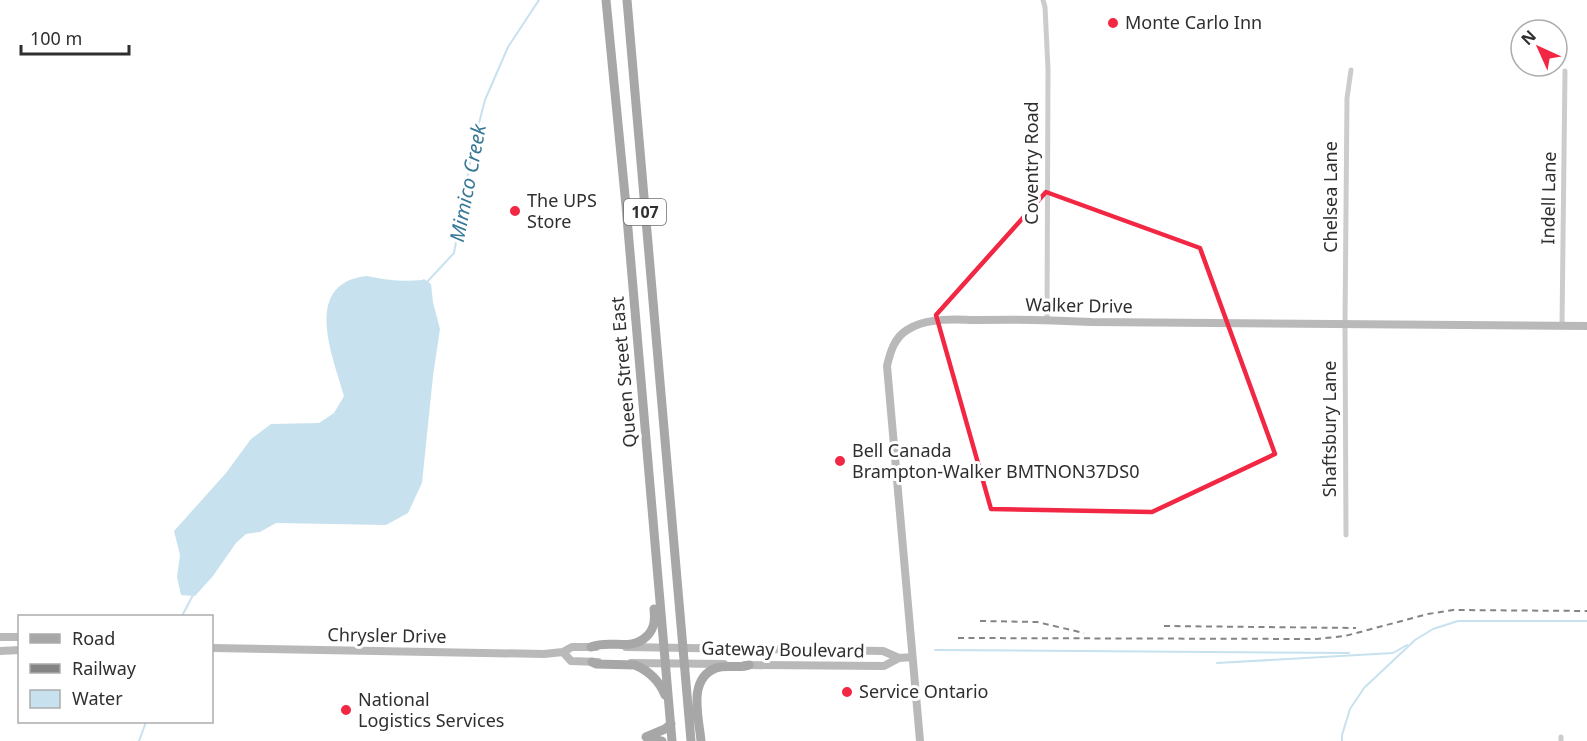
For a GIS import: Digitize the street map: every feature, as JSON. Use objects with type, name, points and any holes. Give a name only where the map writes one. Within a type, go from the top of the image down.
[{"type":"main road","name":"Queen Street East","points":[[606,0],[672,741]]},
{"type":"main road","name":"Queen Street East","points":[[627,0],[691,741]]},
{"type":"main road","points":[[591,647],[634,644],[651,632],[655,622],[652,582],[658,575]]},
{"type":"main road","points":[[592,662],[635,665],[648,672],[659,682],[671,724],[646,737],[662,741]]},
{"type":"main road","points":[[701,741],[697,699],[701,680],[716,668],[749,665]]},
{"type":"street","name":"Coventry Road","points":[[1043,0],[1048,69],[1047,319]]},
{"type":"street","name":"Coventry Road","points":[[1045,8],[1048,0]]},
{"type":"street","name":"Chelsea Lane","points":[[1345,324],[1347,98],[1351,70]]},
{"type":"street","name":"Indell Lane","points":[[1562,326],[1565,78]]},
{"type":"street","name":"Walker Drive","points":[[920,741],[887,366],[896,340],[904,332],[920,323],[935,320],[1047,319],[1092,322],[1587,326]]},
{"type":"street","name":"Shaftsbury Lane","points":[[1345,324],[1346,535]]},
{"type":"street","points":[[0,637],[18,637]]},
{"type":"street","name":"Chrysler Drive","points":[[213,648],[544,654],[562,652],[572,647],[682,648]]},
{"type":"street","name":"Gateway Boulevard","points":[[682,648],[883,651],[899,658]]},
{"type":"street","points":[[0,651],[18,650]]},
{"type":"street","name":"Chrysler Drive","points":[[562,652],[570,661],[665,663]]},
{"type":"street","name":"Gateway Boulevard","points":[[665,663],[884,666],[899,658],[912,657]]},
{"type":"highlighted area","points":[[1046,192],[1200,248],[1275,454],[1152,512],[991,509],[936,315]]},
{"type":"water","points":[[367,276],[401,281],[424,279],[431,284],[440,329],[422,483],[408,513],[386,525],[276,523],[260,532],[246,534],[236,543],[213,576],[195,596],[181,595],[177,577],[180,555],[174,531],[226,473],[251,439],[271,424],[319,423],[334,413],[344,396],[329,343],[328,307],[334,292],[347,282]]},
{"type":"waterway","name":"Mimico Creek","points":[[427,282],[454,253],[473,146],[485,100],[508,47],[539,0]]},
{"type":"waterway","name":"Mimico Creek","points":[[183,615],[193,595]]},
{"type":"waterway","points":[[1342,741],[1350,709],[1364,688],[1415,640],[1433,629],[1458,621],[1587,621]]},
{"type":"waterway","points":[[1217,663],[1393,653],[1407,645]]},
{"type":"waterway","points":[[935,650],[1349,653]]},
{"type":"waterway","name":"Mimico Creek","points":[[139,741],[146,723]]},
{"type":"railway","points":[[958,638],[1317,639],[1345,636],[1428,614],[1453,610],[1587,611]]},
{"type":"railway","points":[[980,621],[1037,622],[1084,633]]},
{"type":"railway","points":[[1164,626],[1356,628]]},
{"type":"place","name":"Monte Carlo Inn","points":[[1113,23]]},
{"type":"place","name":"The UPS Store","points":[[515,211]]},
{"type":"place","name":"Bell Canada Brampton-Walker BMTNON37DS0","points":[[840,461]]},
{"type":"place","name":"Service Ontario","points":[[847,692]]},
{"type":"place","name":"National Logistics Services","points":[[346,710]]}]
